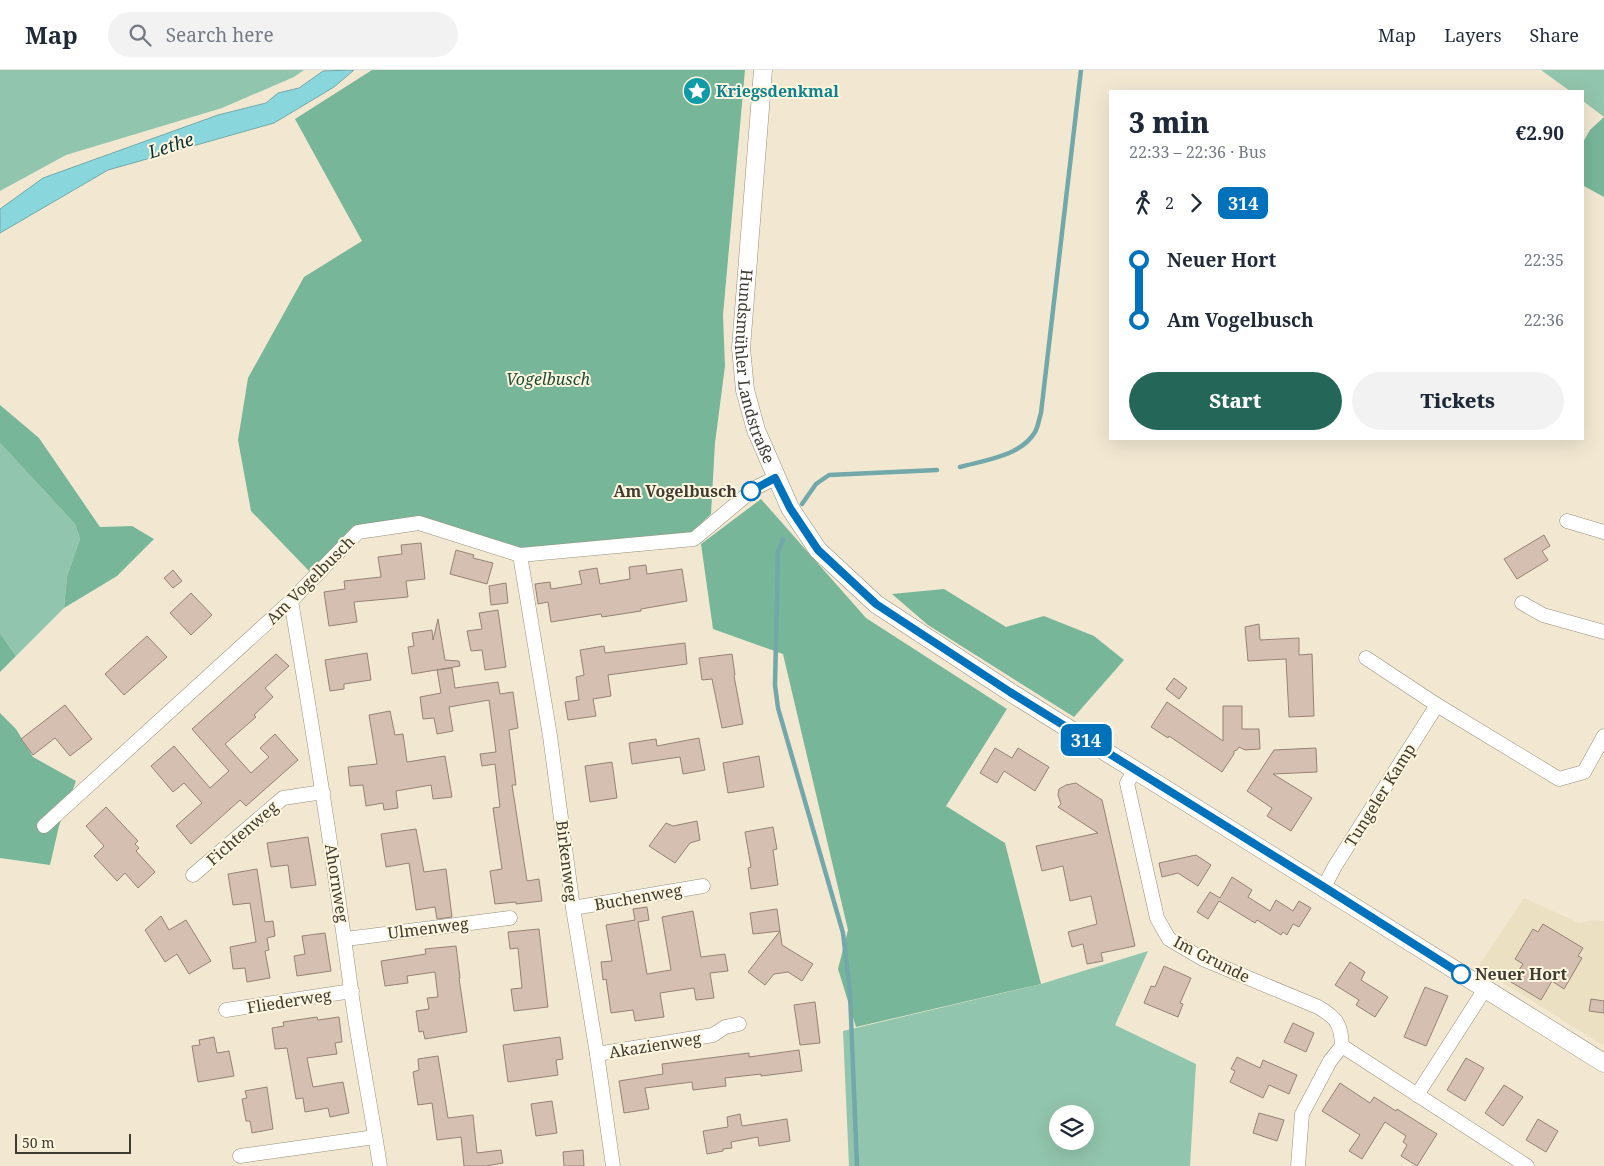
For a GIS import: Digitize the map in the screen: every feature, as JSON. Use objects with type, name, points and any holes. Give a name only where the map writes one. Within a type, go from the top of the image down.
[{"type":"street","name":"Hundsmühler Landstraße","points":[[763,70],[742,356],[745,390],[756,430],[775,478],[790,508],[818,550],[876,604],[1010,692],[1604,1063]]},
{"type":"street","name":"Am Vogelbusch","points":[[44,826],[291,601],[358,532],[419,523],[520,555],[694,539],[755,488],[775,478]]},
{"type":"street","points":[[1567,521],[1604,532]]},
{"type":"street","name":"Birkenweg","points":[[520,555],[550,736],[573,908],[613,1166]]},
{"type":"street","name":"Ahornweg","points":[[291,601],[324,792],[352,991],[380,1166]]},
{"type":"street","points":[[1522,603],[1543,615],[1604,632]]},
{"type":"street","points":[[1366,658],[1437,705],[1559,779],[1584,772],[1604,736]]},
{"type":"street","name":"Tungeler Kamp","points":[[1324,887],[1335,866],[1437,705]]},
{"type":"street","name":"Im Grunde","points":[[1135,770],[1127,783],[1157,918],[1169,939],[1204,959],[1318,1007],[1332,1015],[1342,1032],[1342,1046]]},
{"type":"street","name":"Fichtenweg","points":[[193,875],[283,798],[324,792]]},
{"type":"street","name":"Buchenweg","points":[[573,908],[703,886]]},
{"type":"street","name":"Ulmenweg","points":[[346,939],[510,918]]},
{"type":"street","points":[[1417,1095],[1485,989]]},
{"type":"street","name":"Fliederweg","points":[[226,1010],[352,991]]},
{"type":"street","name":"Akazienweg","points":[[597,1054],[713,1035],[724,1027],[739,1024]]},
{"type":"street","points":[[1298,1166],[1302,1114],[1330,1061],[1342,1046],[1527,1166]]},
{"type":"street","points":[[240,1156],[375,1137]]},
{"type":"shaded area","points":[[1524,898],[1579,923],[1594,920],[1604,921],[1604,1046],[1478,967]]},
{"type":"green space","points":[[0,70],[304,70],[294,77],[222,108],[66,155],[0,191]]},
{"type":"green space","name":"Vogelbusch","points":[[372,70],[745,70],[723,315],[725,366],[715,443],[711,514],[691,533],[528,554],[420,519],[359,527],[310,572],[251,511],[238,440],[248,378],[304,277],[362,241],[295,119]]},
{"type":"green space","points":[[1541,70],[1604,70],[1604,117],[1584,102],[1584,90],[1569,90]]},
{"type":"green space","points":[[1604,117],[1604,197],[1584,186],[1584,140],[1590,130]]},
{"type":"green space","points":[[0,405],[39,438],[100,527],[132,526],[154,539],[117,576],[64,608],[67,576],[80,539],[75,524],[0,443]]},
{"type":"green space","points":[[0,443],[75,524],[80,539],[67,576],[64,608],[16,656],[0,633]]},
{"type":"green space","points":[[761,499],[866,618],[1007,709],[946,806],[1005,843],[1041,984],[856,1027],[838,969],[848,930],[783,654],[713,629],[701,544]]},
{"type":"green space","points":[[944,589],[1006,627],[1044,616],[1094,636],[1124,660],[1074,717],[928,625],[892,594]]},
{"type":"green space","points":[[0,633],[16,656],[0,672]]},
{"type":"green space","points":[[0,713],[16,729],[33,757],[76,781],[59,826],[50,865],[0,858]]},
{"type":"green space","points":[[1148,951],[1115,1025],[1196,1064],[1190,1166],[849,1166],[843,1031],[1041,984]]},
{"type":"water","name":"Lethe","points":[[354,70],[334,87],[274,123],[108,170],[0,233],[0,209],[43,178],[218,115],[266,103],[278,93],[299,88],[323,71]]},
{"type":"building","points":[[1544,535],[1550,546],[1542,551],[1548,560],[1517,579],[1504,559]]},
{"type":"building","points":[[421,543],[425,579],[406,581],[408,597],[354,602],[357,622],[329,626],[324,592],[345,589],[344,581],[381,577],[378,557],[402,554],[401,545]]},
{"type":"building","points":[[456,550],[474,555],[473,558],[493,563],[487,584],[450,574]]},
{"type":"building","points":[[646,565],[647,574],[682,569],[687,601],[641,609],[641,611],[602,617],[601,614],[551,622],[548,602],[538,604],[535,584],[550,582],[551,589],[582,584],[579,571],[597,568],[600,584],[630,579],[629,567]]},
{"type":"building","points":[[173,570],[182,581],[173,588],[164,578]]},
{"type":"building","points":[[506,583],[508,603],[491,605],[489,586]]},
{"type":"building","points":[[191,593],[212,615],[191,635],[170,613]]},
{"type":"building","points":[[498,610],[506,667],[485,670],[482,650],[471,651],[467,631],[482,629],[479,613]]},
{"type":"building","points":[[438,619],[445,660],[459,661],[460,666],[412,674],[408,647],[414,646],[412,633],[432,630],[433,640]]},
{"type":"building","points":[[1259,624],[1260,640],[1299,638],[1299,655],[1312,654],[1314,716],[1289,717],[1286,659],[1248,661],[1245,627]]},
{"type":"building","points":[[147,636],[167,657],[124,695],[105,674]]},
{"type":"building","points":[[685,643],[687,664],[608,675],[611,696],[593,699],[596,716],[568,720],[565,702],[579,700],[576,677],[584,675],[580,650],[604,646],[605,653]]},
{"type":"building","points":[[367,653],[371,680],[344,684],[344,689],[330,691],[325,660]]},
{"type":"building","points":[[276,654],[289,666],[265,688],[273,697],[254,715],[256,717],[225,744],[251,773],[269,757],[260,748],[275,734],[298,760],[246,806],[240,800],[191,844],[176,826],[202,803],[184,783],[173,792],[151,766],[174,746],[210,788],[229,771],[192,729]]},
{"type":"building","points":[[732,654],[743,724],[722,728],[712,679],[702,680],[699,658]]},
{"type":"building","points":[[452,668],[455,688],[498,682],[500,694],[513,692],[518,728],[509,730],[516,785],[512,785],[527,881],[539,879],[542,901],[495,904],[490,871],[502,869],[493,808],[500,807],[495,764],[482,766],[480,754],[496,752],[489,700],[449,707],[453,731],[437,734],[434,718],[423,719],[420,697],[441,693],[437,670]]},
{"type":"building","points":[[1174,678],[1187,688],[1179,699],[1166,689]]},
{"type":"building","points":[[1167,702],[1223,741],[1223,706],[1242,706],[1242,729],[1259,729],[1260,749],[1245,750],[1239,747],[1234,751],[1222,772],[1169,736],[1168,738],[1151,727]]},
{"type":"building","points":[[65,705],[92,739],[70,756],[55,738],[33,755],[21,739]]},
{"type":"building","points":[[390,711],[395,735],[403,734],[407,762],[445,756],[452,797],[433,799],[431,785],[396,791],[398,808],[384,810],[383,803],[366,806],[363,785],[350,786],[348,767],[377,764],[369,715]]},
{"type":"building","points":[[699,738],[705,770],[683,774],[680,757],[632,764],[629,743],[656,739],[657,746]]},
{"type":"building","points":[[995,748],[1012,758],[1018,748],[1049,767],[1035,791],[1004,771],[997,783],[980,773]]},
{"type":"building","points":[[1316,748],[1317,772],[1273,774],[1312,798],[1291,831],[1267,816],[1272,808],[1247,791],[1274,750]]},
{"type":"building","points":[[759,756],[764,787],[728,793],[723,763]]},
{"type":"building","points":[[612,762],[617,798],[590,802],[585,766]]},
{"type":"building","points":[[1076,783],[1102,800],[1135,946],[1101,953],[1103,961],[1087,964],[1083,944],[1072,947],[1068,932],[1097,924],[1091,896],[1070,901],[1063,866],[1042,871],[1036,846],[1098,833],[1058,807],[1061,804],[1058,795],[1059,789]]},
{"type":"building","points":[[106,807],[138,841],[135,844],[139,848],[136,851],[155,872],[138,888],[125,873],[117,881],[94,856],[104,846],[86,826]]},
{"type":"building","points":[[697,821],[700,840],[690,843],[675,863],[649,846],[666,823],[673,826]]},
{"type":"building","points":[[773,827],[777,849],[773,850],[778,885],[751,889],[748,868],[751,867],[745,832]]},
{"type":"building","points":[[416,829],[424,872],[446,869],[452,917],[437,919],[435,907],[416,910],[409,863],[386,867],[381,834]]},
{"type":"building","points":[[308,837],[316,885],[291,888],[288,865],[271,867],[267,843]]},
{"type":"building","points":[[1196,855],[1211,865],[1198,886],[1178,873],[1162,877],[1159,863]]},
{"type":"building","points":[[257,869],[265,922],[273,921],[275,936],[267,938],[269,950],[265,951],[270,978],[247,982],[245,968],[233,969],[230,947],[256,942],[250,903],[233,905],[228,874]]},
{"type":"building","points":[[1232,877],[1252,890],[1248,897],[1270,911],[1276,900],[1293,911],[1299,901],[1311,908],[1299,927],[1293,924],[1287,935],[1283,932],[1281,935],[1257,920],[1255,923],[1219,901],[1208,919],[1197,912],[1210,892],[1220,898]]},
{"type":"building","points":[[647,907],[649,920],[638,922],[647,974],[671,970],[662,917],[693,911],[701,957],[725,954],[728,971],[710,973],[714,998],[696,1000],[694,988],[660,993],[664,1017],[635,1021],[633,1010],[611,1013],[606,979],[603,980],[601,962],[612,961],[606,925],[635,920],[633,909]]},
{"type":"building","points":[[777,909],[782,945],[813,964],[802,981],[788,972],[774,974],[765,985],[748,972],[780,931],[753,934],[750,913]]},
{"type":"building","points":[[161,916],[169,930],[186,920],[211,961],[189,974],[177,954],[165,962],[145,930]]},
{"type":"building","points":[[1543,924],[1583,948],[1578,956],[1582,958],[1564,989],[1552,981],[1541,1000],[1511,982],[1523,964],[1515,959],[1533,929],[1538,932]]},
{"type":"building","points":[[539,929],[548,1007],[514,1011],[511,989],[522,988],[518,948],[510,949],[508,932]]},
{"type":"building","points":[[325,933],[331,971],[297,976],[294,956],[305,954],[302,936]]},
{"type":"building","points":[[456,946],[467,1032],[425,1039],[423,1031],[419,1032],[416,1011],[429,1009],[427,998],[438,997],[435,972],[407,976],[408,983],[385,986],[381,961],[426,954],[425,949]]},
{"type":"building","points":[[1350,962],[1365,972],[1361,980],[1388,997],[1375,1017],[1356,1005],[1359,1000],[1335,985]]},
{"type":"building","points":[[1164,966],[1191,978],[1180,1003],[1183,1004],[1178,1017],[1144,1003],[1151,986],[1155,987]]},
{"type":"building","points":[[1425,987],[1448,996],[1426,1046],[1404,1037]]},
{"type":"building","points":[[1591,999],[1604,1001],[1604,1013],[1589,1011]]},
{"type":"building","points":[[815,1002],[820,1043],[800,1045],[794,1005]]},
{"type":"building","points":[[317,1017],[318,1020],[339,1017],[342,1042],[335,1043],[337,1054],[307,1058],[313,1087],[343,1082],[349,1113],[330,1117],[328,1108],[305,1112],[303,1098],[296,1099],[287,1048],[275,1049],[272,1028],[284,1026],[283,1022]]},
{"type":"building","points":[[1293,1023],[1314,1033],[1306,1052],[1284,1042]]},
{"type":"building","points":[[214,1037],[217,1053],[229,1051],[234,1076],[198,1082],[192,1046],[200,1045],[199,1040]]},
{"type":"building","points":[[560,1037],[563,1059],[556,1060],[558,1075],[508,1082],[503,1045]]},
{"type":"building","points":[[799,1050],[802,1071],[725,1078],[726,1086],[693,1090],[692,1082],[645,1088],[649,1109],[624,1113],[619,1081],[663,1074],[662,1064],[749,1053],[749,1057]]},
{"type":"building","points":[[438,1056],[448,1118],[473,1115],[477,1153],[501,1150],[503,1163],[486,1166],[464,1166],[461,1137],[437,1140],[432,1103],[418,1105],[413,1072],[419,1070],[418,1059]]},
{"type":"building","points":[[1237,1057],[1260,1068],[1263,1060],[1297,1075],[1289,1094],[1269,1085],[1263,1098],[1230,1082],[1235,1071],[1231,1069]]},
{"type":"building","points":[[1466,1058],[1484,1068],[1465,1101],[1447,1090]]},
{"type":"building","points":[[1340,1083],[1370,1103],[1374,1097],[1437,1134],[1417,1166],[1401,1156],[1407,1145],[1403,1142],[1406,1136],[1385,1122],[1362,1159],[1349,1151],[1360,1135],[1322,1111]]},
{"type":"building","points":[[1504,1085],[1523,1097],[1503,1126],[1485,1113]]},
{"type":"building","points":[[267,1087],[273,1129],[252,1133],[250,1121],[246,1121],[242,1099],[247,1098],[245,1091]]},
{"type":"building","points":[[552,1101],[557,1133],[536,1136],[531,1104]]},
{"type":"building","points":[[1259,1113],[1284,1120],[1277,1141],[1253,1133]]},
{"type":"building","points":[[740,1114],[742,1126],[787,1119],[790,1141],[759,1146],[758,1137],[731,1142],[732,1148],[707,1154],[703,1131],[728,1127],[727,1117]]},
{"type":"building","points":[[1538,1119],[1558,1131],[1546,1152],[1526,1140]]},
{"type":"building","points":[[583,1150],[584,1166],[564,1166],[563,1152]]},
{"type":"waterway","points":[[960,467],[1012,452],[1029,440],[1038,425],[1041,413],[1081,70]]},
{"type":"waterway","points":[[802,504],[816,484],[829,475],[937,470]]},
{"type":"waterway","points":[[783,539],[778,552],[775,685],[778,708],[843,933],[850,992],[857,1166]]},
{"type":"bus line","name":"314","points":[[751,491],[775,478],[790,508],[818,550],[876,604],[1101,750],[1461,974]]},
{"type":"place","name":"Kriegsdenkmal","points":[[697,91]]},
{"type":"place","name":"Am Vogelbusch","points":[[751,491]]},
{"type":"place","name":"Neuer Hort","points":[[1461,974]]}]
